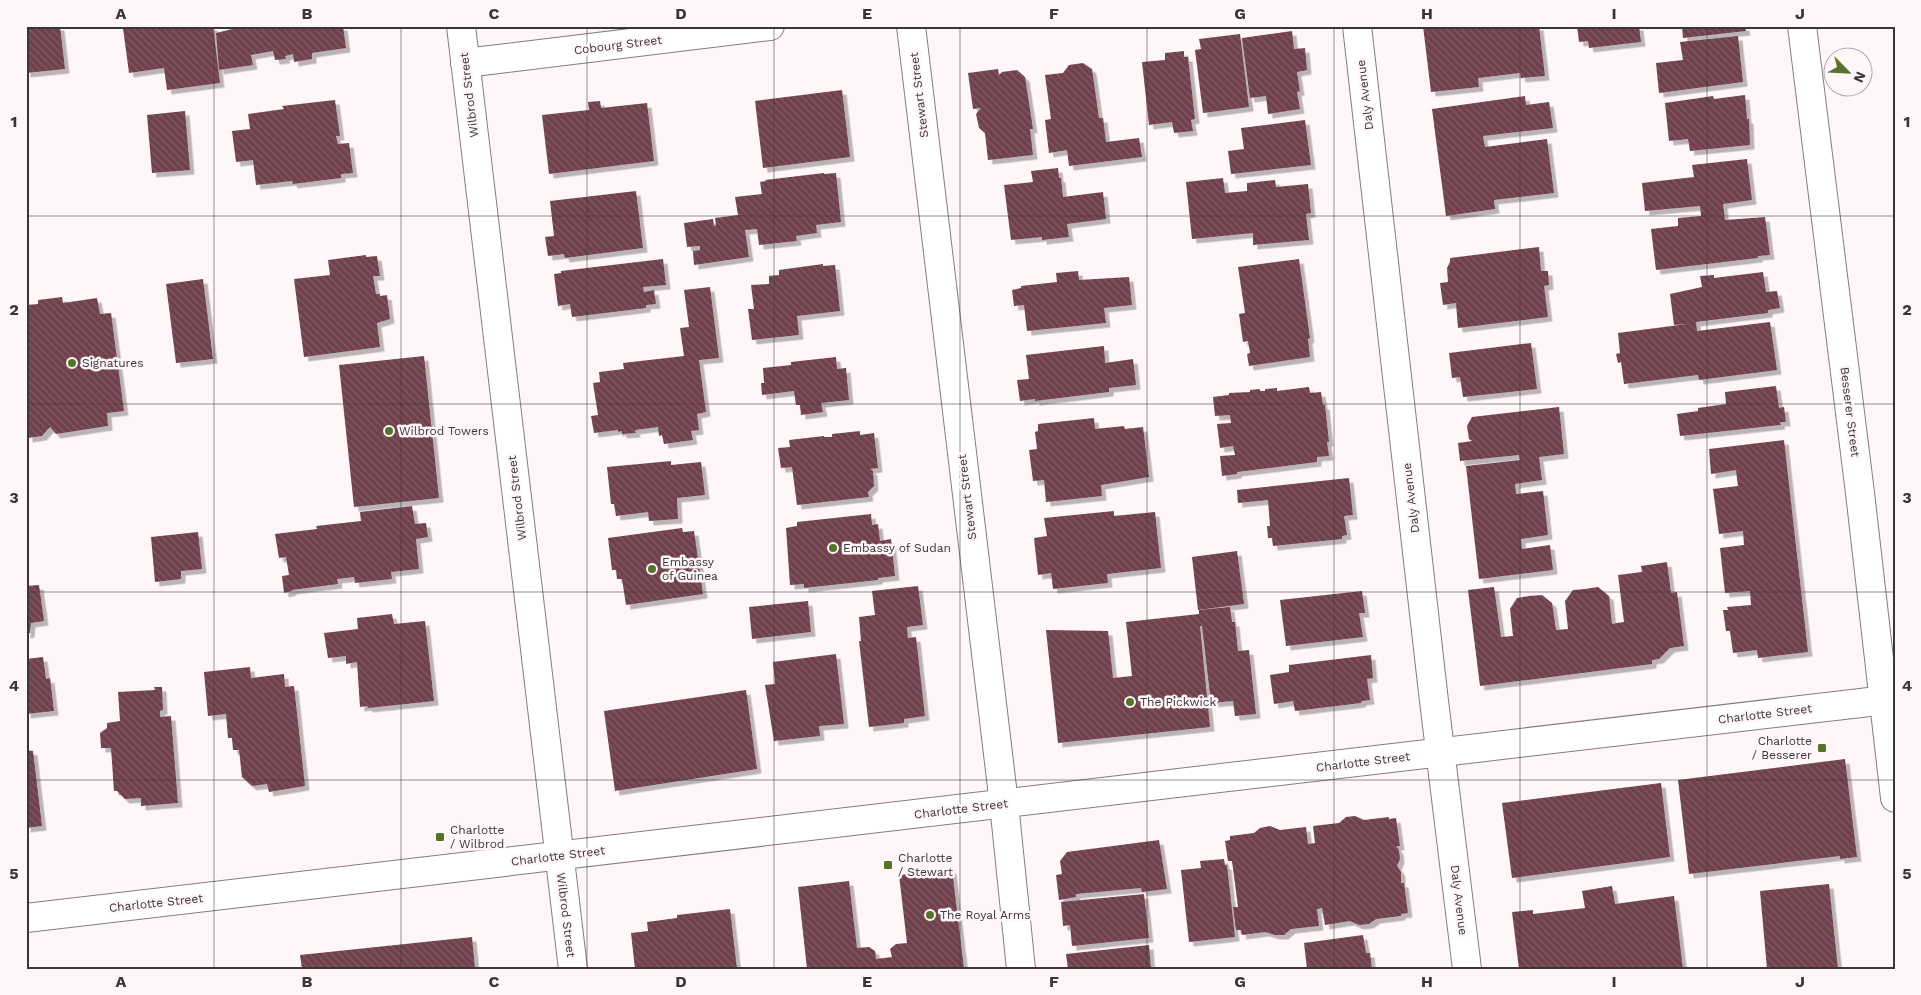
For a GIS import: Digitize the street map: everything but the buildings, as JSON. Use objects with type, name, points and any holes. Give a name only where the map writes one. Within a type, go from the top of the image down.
[{"type":"street","name":"Wilbrod Street","points":[[461,26],[573,969]]},
{"type":"street","name":"Cobourg Street","points":[[465,63],[770,26]]},
{"type":"street","name":"Stewart Street","points":[[911,26],[1004,804],[1021,969]]},
{"type":"street","name":"Daly Avenue","points":[[1357,26],[1440,752],[1467,969]]},
{"type":"street","name":"Besserer Street","points":[[1802,26],[1858,474],[1889,700],[1895,798]]},
{"type":"street","name":"Charlotte Street","points":[[26,918],[1889,700]]},
{"type":"place","name":"Signatures","points":[[72,363]]},
{"type":"place","name":"Wilbrod Towers","points":[[389,431]]},
{"type":"place","name":"Embassy of Sudan","points":[[833,548]]},
{"type":"place","name":"Embassy of Guinea","points":[[652,569]]},
{"type":"place","name":"The Pickwick","points":[[1130,702]]},
{"type":"place","name":"Charlotte / Besserer","points":[[1822,748]]},
{"type":"place","name":"Charlotte / Wilbrod","points":[[440,837]]},
{"type":"place","name":"Charlotte / Stewart","points":[[888,865]]},
{"type":"place","name":"The Royal Arms","points":[[930,915]]}]
